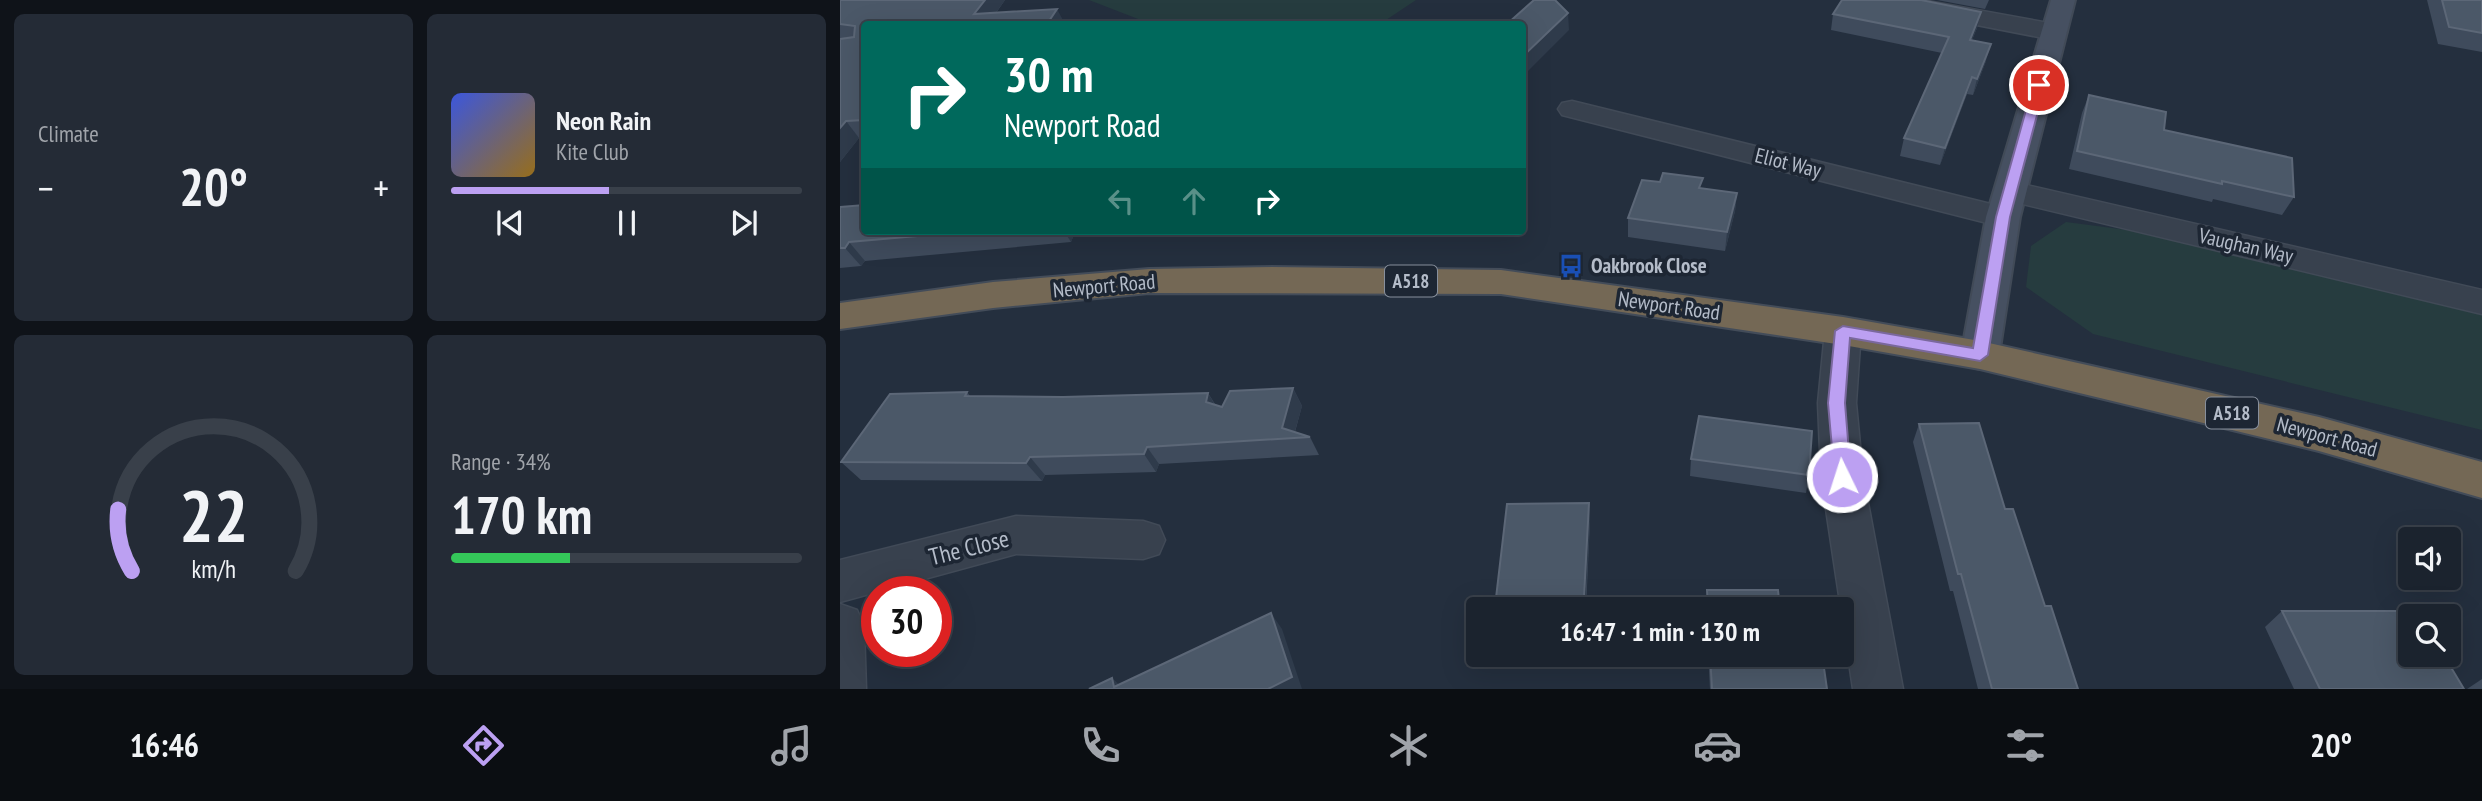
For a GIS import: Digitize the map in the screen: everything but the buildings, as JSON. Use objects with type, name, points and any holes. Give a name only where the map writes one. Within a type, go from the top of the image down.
[{"type":"highway","name":"Newport Road","points":[[840,316],[993,295],[1136,282],[1273,279],[1501,282],[1843,331],[1980,355],[2305,431],[2482,480]]},
{"type":"street","points":[[1884,0],[2054,32]]},
{"type":"street","points":[[1980,355],[2006,204],[2063,0]]},
{"type":"street","name":"Eliot Way","points":[[1572,109],[2006,204]]},
{"type":"street","name":"Vaughan Way","points":[[2006,204],[2482,302]]},
{"type":"street","points":[[1843,331],[1837,403],[1842,477],[1878,689]]},
{"type":"street","name":"The Close","points":[[840,581],[1016,535],[1143,540]]},
{"type":"street","points":[[840,626],[841,689]]},
{"type":"green space","points":[[1089,0],[1416,0],[1384,21],[1143,21]]},
{"type":"green space","points":[[2066,222],[2135,231],[2482,315],[2482,430],[2093,334],[2026,287],[2031,246]]},
{"type":"place","name":"Oakbrook Close","points":[[1571,266]]},
{"type":"route","points":[[1842,477],[1837,403],[1843,331],[1980,355],[2003,217],[2039,85]]}]
